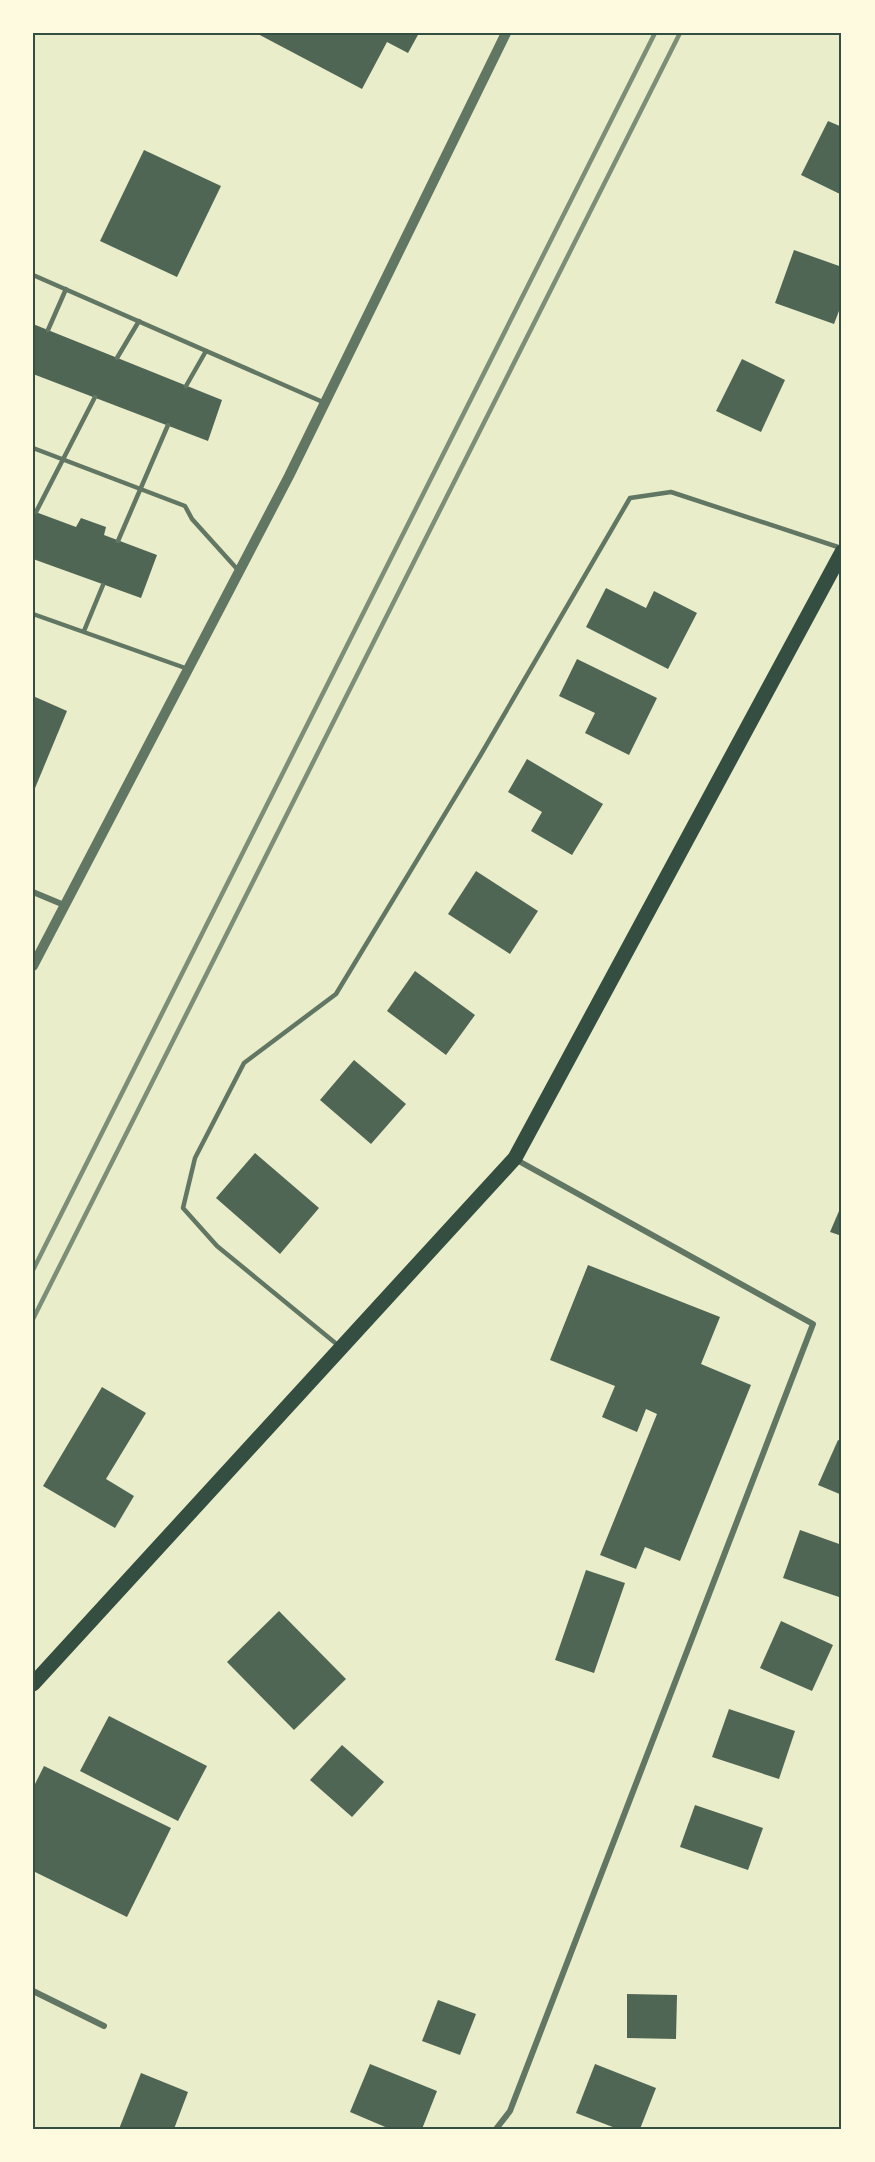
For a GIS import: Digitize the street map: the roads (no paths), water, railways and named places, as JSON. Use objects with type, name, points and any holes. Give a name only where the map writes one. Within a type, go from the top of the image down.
[{"type":"main road","points":[[33,1684],[515,1158],[842,550]]},
{"type":"street","points":[[33,966],[325,403],[506,33]]},
{"type":"street","points":[[33,892],[64,905]]},
{"type":"street","points":[[496,2129],[510,2111],[813,1324],[515,1158]]},
{"type":"street","points":[[33,1991],[104,2026]]},
{"type":"lane","points":[[33,275],[325,403]]},
{"type":"lane","points":[[48,330],[66,289]]},
{"type":"lane","points":[[117,358],[139,321]]},
{"type":"lane","points":[[186,386],[206,351]]},
{"type":"lane","points":[[36,512],[95,397]]},
{"type":"lane","points":[[118,541],[168,425]]},
{"type":"lane","points":[[33,448],[185,506],[192,519],[239,572]]},
{"type":"lane","points":[[341,1347],[217,1246],[183,1208],[195,1158],[244,1063],[336,994],[480,756],[630,498],[671,492],[842,550]]},
{"type":"lane","points":[[84,631],[103,585]]},
{"type":"lane","points":[[33,614],[188,669]]},
{"type":"railway","points":[[33,1270],[655,33]]},
{"type":"railway","points":[[33,1319],[680,33]]}]
